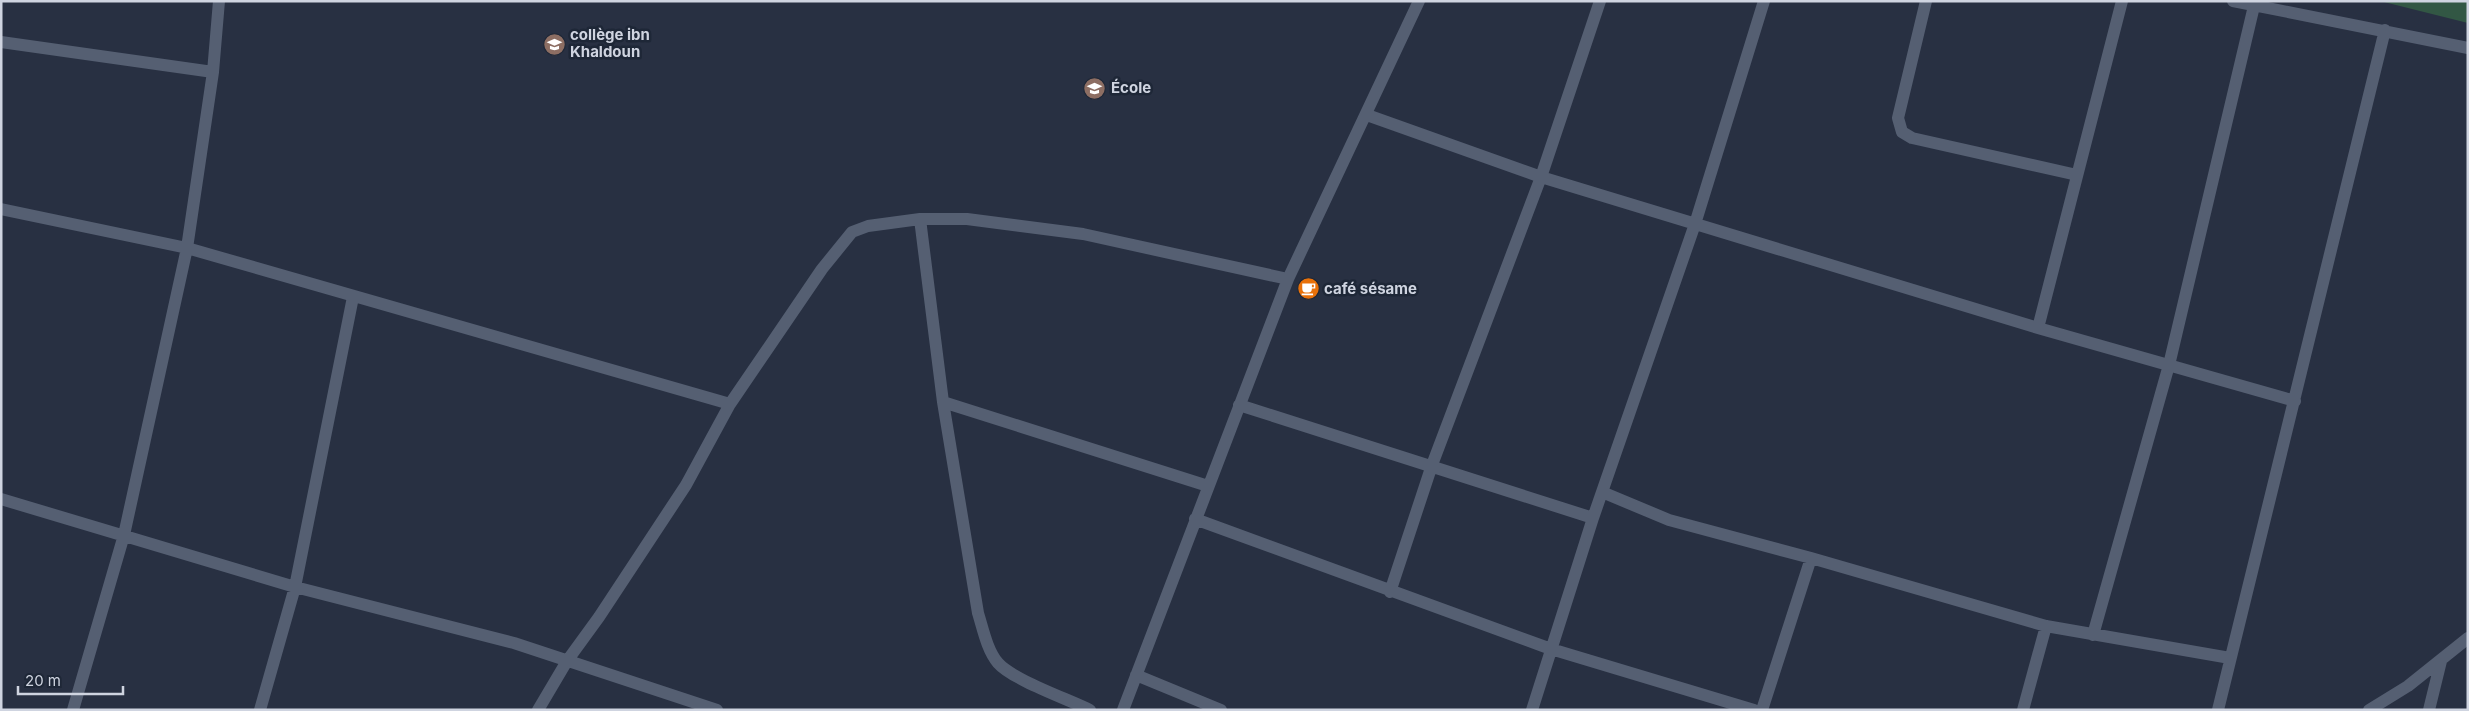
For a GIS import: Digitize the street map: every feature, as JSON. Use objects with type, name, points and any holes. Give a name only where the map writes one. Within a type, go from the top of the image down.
[{"type":"street","points":[[73,710],[124,536],[187,248],[213,72],[219,1]]},
{"type":"street","points":[[1123,710],[1288,279],[1367,116],[1419,1]]},
{"type":"street","points":[[1390,592],[1432,465],[1541,177],[1600,1]]},
{"type":"street","points":[[1532,710],[1593,518],[1695,224],[1764,1]]},
{"type":"street","points":[[1926,1],[1898,118],[1902,132],[1912,138],[2077,175]]},
{"type":"street","points":[[2038,328],[2122,1]]},
{"type":"street","points":[[2233,1],[2468,48]]},
{"type":"street","points":[[2093,635],[2169,365],[2254,6]]},
{"type":"street","points":[[2218,710],[2385,30]]},
{"type":"street","points":[[1,42],[213,72]]},
{"type":"street","points":[[1367,116],[1541,177],[2038,328],[2295,401]]},
{"type":"street","points":[[1,209],[187,248],[730,404]]},
{"type":"street","points":[[538,710],[567,661],[599,617],[686,485],[730,404],[822,269],[852,232],[868,226],[920,219],[967,219],[1083,234],[1288,279]]},
{"type":"street","points":[[920,219],[944,402],[978,613],[991,652],[1007,670],[1090,710]]},
{"type":"street","points":[[260,710],[295,586],[353,297]]},
{"type":"street","points":[[944,402],[1208,486]]},
{"type":"street","points":[[1239,405],[1432,465],[1593,518]]},
{"type":"street","points":[[1602,492],[1669,520],[1812,558],[2046,626],[2230,658]]},
{"type":"street","points":[[1,499],[295,586],[514,643],[717,710]]},
{"type":"street","points":[[1195,518],[1390,592],[1551,649],[1754,710]]},
{"type":"street","points":[[1762,710],[1812,558]]},
{"type":"street","points":[[2023,710],[2046,626]]},
{"type":"street","points":[[2369,710],[2408,686],[2468,638]]},
{"type":"street","points":[[2429,710],[2442,660]]},
{"type":"street","points":[[1136,675],[1221,710]]},
{"type":"green space","points":[[2380,1],[2468,1],[2468,23]]},
{"type":"place","name":"collège ibn Khaldoun","points":[[554,44]]},
{"type":"place","name":"École","points":[[1095,88]]},
{"type":"place","name":"café sésame","points":[[1308,289]]}]
